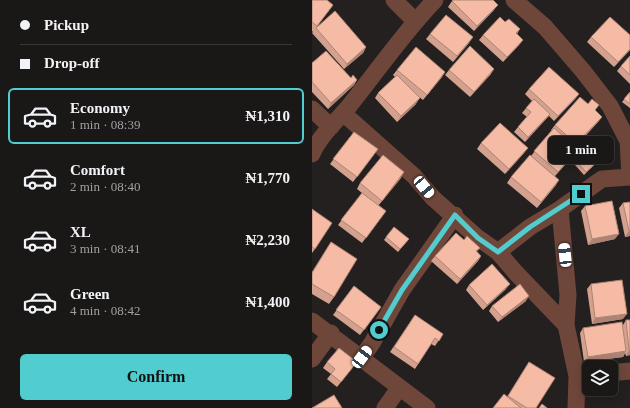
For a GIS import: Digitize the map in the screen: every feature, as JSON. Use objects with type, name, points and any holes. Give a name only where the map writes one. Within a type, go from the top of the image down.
[{"type":"street","points":[[394,0],[415,20]]},
{"type":"street","points":[[312,154],[331,127],[390,55],[415,20],[435,0]]},
{"type":"street","points":[[498,252],[530,227],[560,209],[602,179],[630,177],[628,141],[610,106],[583,71],[544,27],[514,0]]},
{"type":"street","points":[[312,109],[331,127]]},
{"type":"street","points":[[343,113],[414,176],[433,198],[455,215],[478,238],[498,252],[566,325]]},
{"type":"street","points":[[560,209],[568,295],[566,325],[582,373]]},
{"type":"street","points":[[362,357],[372,343],[406,285],[455,215]]},
{"type":"street","points":[[312,321],[362,357],[399,388],[427,408]]},
{"type":"street","points":[[312,359],[331,334]]},
{"type":"street","points":[[618,372],[630,371]]},
{"type":"street","points":[[576,408],[582,381]]},
{"type":"street","points":[[384,408],[399,388]]},
{"type":"building","points":[[312,0],[327,0],[333,5],[317,26],[312,22]]},
{"type":"building","points":[[493,0],[498,5],[477,26],[452,1]]},
{"type":"building","points":[[335,11],[366,47],[347,64],[316,28]]},
{"type":"building","points":[[446,15],[473,37],[457,56],[430,34]]},
{"type":"building","points":[[500,17],[505,22],[509,19],[520,29],[516,33],[523,40],[507,57],[483,35]]},
{"type":"building","points":[[610,17],[630,35],[630,49],[618,62],[591,37]]},
{"type":"building","points":[[470,46],[494,69],[474,92],[449,70]]},
{"type":"building","points":[[416,47],[445,72],[427,95],[397,70]]},
{"type":"building","points":[[326,51],[351,78],[353,75],[357,80],[331,103],[312,82],[312,63]]},
{"type":"building","points":[[630,56],[630,75],[621,66]]},
{"type":"building","points":[[549,67],[579,94],[558,116],[529,89]]},
{"type":"building","points":[[397,75],[420,98],[401,116],[378,93]]},
{"type":"building","points":[[630,92],[630,104],[624,99]]},
{"type":"building","points":[[580,97],[588,104],[592,99],[599,105],[595,110],[602,117],[576,144],[555,125]]},
{"type":"building","points":[[534,99],[550,114],[528,137],[518,127],[531,112],[526,108]]},
{"type":"building","points":[[500,123],[528,148],[509,169],[481,143]]},
{"type":"building","points":[[554,128],[578,149],[558,172],[534,151]]},
{"type":"building","points":[[354,132],[378,149],[357,177],[333,159]]},
{"type":"building","points":[[383,155],[404,172],[382,201],[360,183]]},
{"type":"building","points":[[530,155],[559,180],[541,202],[511,177]]},
{"type":"building","points":[[585,155],[594,165],[586,172],[577,162]]},
{"type":"building","points":[[362,193],[386,211],[366,238],[341,220]]},
{"type":"building","points":[[612,201],[619,234],[592,239],[585,206]]},
{"type":"building","points":[[630,202],[630,231],[629,231],[623,203]]},
{"type":"building","points":[[312,209],[332,223],[315,249],[312,247]]},
{"type":"building","points":[[394,227],[409,239],[400,249],[386,237]]},
{"type":"building","points":[[456,233],[464,240],[467,236],[480,248],[476,251],[481,256],[460,279],[435,256]]},
{"type":"building","points":[[331,242],[357,259],[334,297],[312,284],[312,273]]},
{"type":"building","points":[[492,264],[510,284],[487,305],[469,285]]},
{"type":"building","points":[[622,280],[627,314],[595,318],[591,284]]},
{"type":"building","points":[[520,284],[529,296],[502,317],[492,306]]},
{"type":"building","points":[[354,286],[381,307],[364,330],[336,310]]},
{"type":"building","points":[[415,315],[443,334],[439,341],[435,338],[418,364],[394,347]]},
{"type":"building","points":[[626,320],[630,320],[630,350],[629,350]]},
{"type":"building","points":[[622,322],[626,351],[588,357],[583,328]]},
{"type":"building","points":[[339,348],[357,362],[341,382],[331,374],[335,369],[327,362]]},
{"type":"building","points":[[529,362],[555,378],[536,408],[527,408],[508,396]]},
{"type":"building","points":[[504,394],[521,408],[493,408]]},
{"type":"building","points":[[334,395],[342,408],[312,408]]},
{"type":"building","points":[[542,404],[547,408],[539,408]]},
{"type":"route","points":[[379,330],[402,290],[455,215],[478,238],[498,252],[530,227],[581,194]]}]
